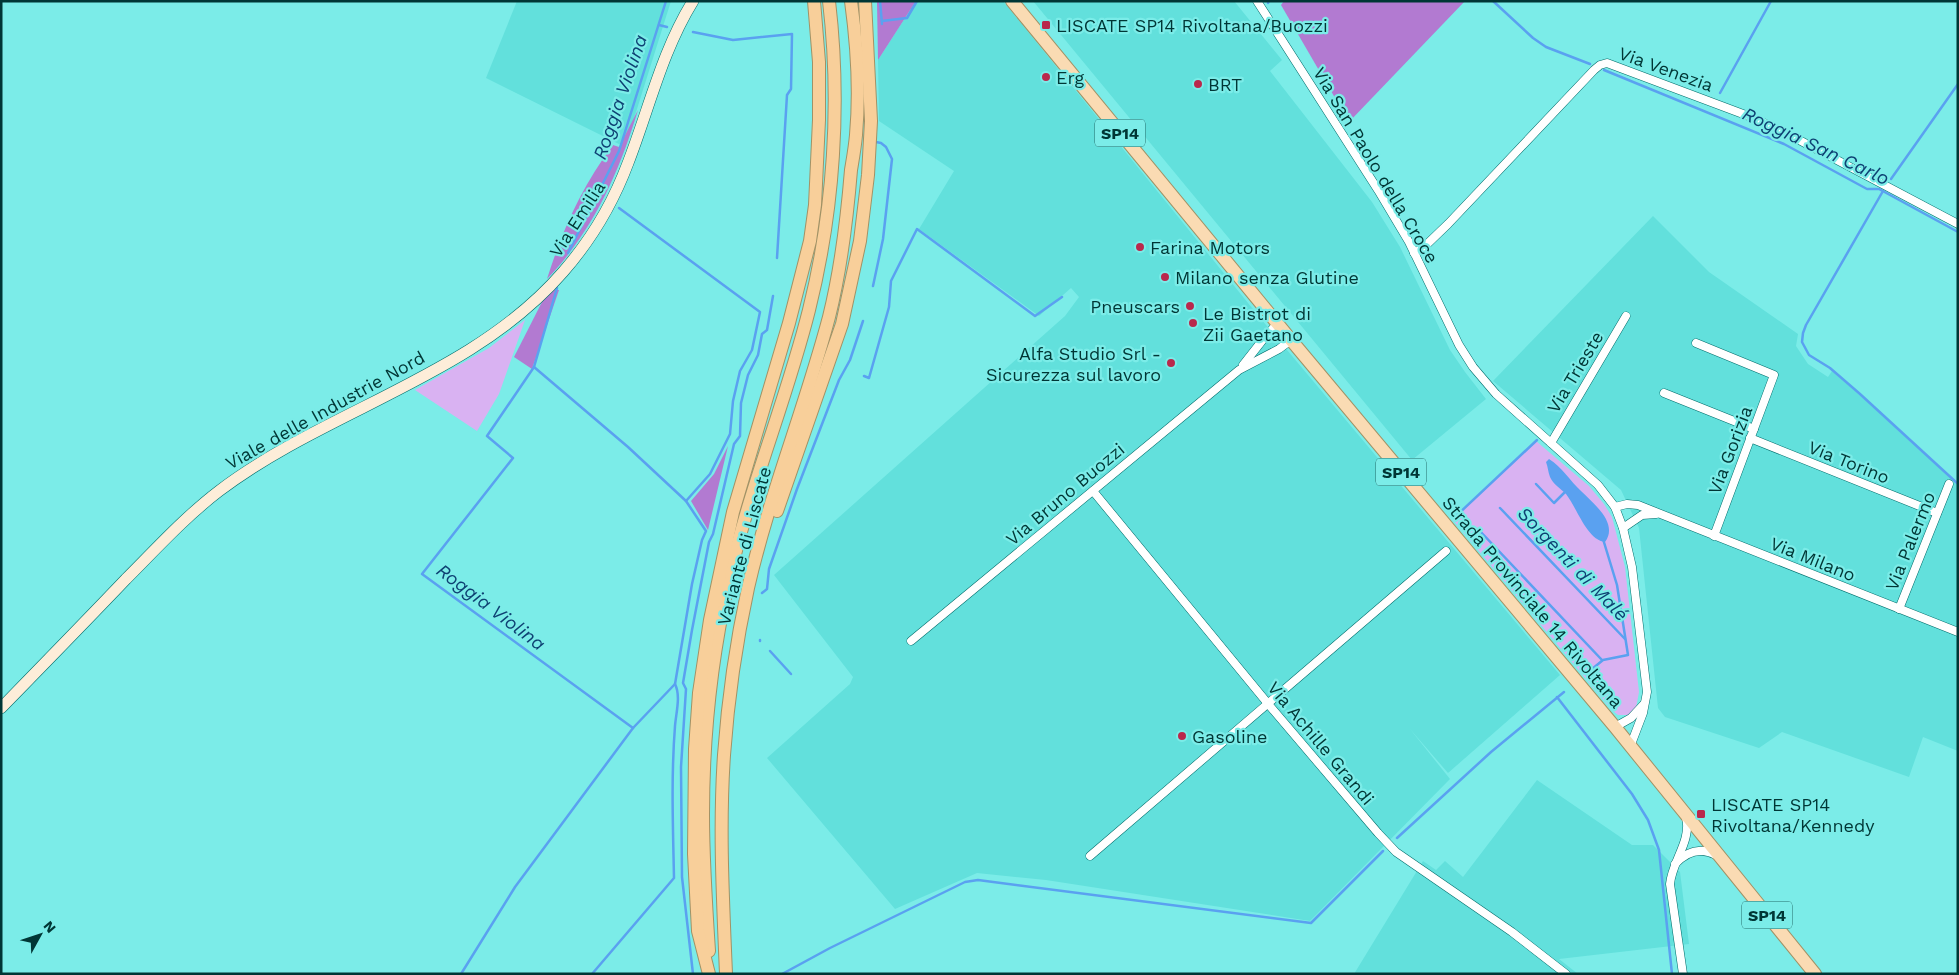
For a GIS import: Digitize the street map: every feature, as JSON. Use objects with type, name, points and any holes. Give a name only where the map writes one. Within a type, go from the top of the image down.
[{"type":"highway","points":[[808,1],[819,78]]},
{"type":"highway","points":[[709,974],[698,931],[693,836],[695,749],[702,664],[734,512],[790,323],[810,241],[816,206],[819,78],[814,1]]},
{"type":"highway","name":"Variante di Liscate","points":[[709,974],[703,815],[705,753],[712,669],[723,609],[740,537],[809,311],[823,240],[833,147],[834,77],[829,1]]},
{"type":"highway","name":"Variante di Liscate","points":[[726,974],[722,872],[724,763],[733,672],[747,595],[767,516],[829,316],[843,243],[856,136],[857,78],[852,1]]},
{"type":"highway","points":[[724,763],[734,695],[759,568],[842,324],[853,276],[864,209],[870,150],[871,99],[865,1]]},
{"type":"main road","name":"Via Emilia","points":[[551,284],[584,245],[611,202],[628,164],[657,79],[680,25],[693,1]]},
{"type":"main road","name":"Strada Provinciale 14 Rivoltana","points":[[1012,1],[1277,324],[1615,727],[1815,974]]},
{"type":"main road","name":"Viale delle Industrie Nord","points":[[1,708],[180,524],[219,490],[287,447],[404,386],[486,339],[519,315],[551,284]]},
{"type":"street","name":"Via San Paolo della Croce","points":[[1257,1],[1378,190],[1414,253],[1455,337],[1473,367],[1496,394],[1598,485],[1615,507],[1624,528],[1632,566],[1646,692],[1646,702],[1630,747]]},
{"type":"street","name":"Via Venezia","points":[[1414,253],[1423,248],[1448,224],[1594,70],[1600,65],[1607,63],[1742,114],[1784,132],[1958,224]]},
{"type":"street","name":"Via Trieste","points":[[1551,443],[1626,316]]},
{"type":"street","name":"Via Bruno Buozzi","points":[[1239,370],[1277,324]]},
{"type":"street","name":"Via Bruno Buozzi","points":[[911,641],[1239,370],[1279,349],[1291,340]]},
{"type":"street","name":"Via Gorizia","points":[[1696,343],[1774,375],[1714,536]]},
{"type":"street","points":[[1664,393],[1754,429]]},
{"type":"street","name":"Via Torino","points":[[1750,438],[1938,513]]},
{"type":"street","name":"Via Palermo","points":[[1899,609],[1949,484]]},
{"type":"street","name":"Via Achille Grandi","points":[[1093,491],[1269,704],[1396,852],[1512,932],[1566,974]]},
{"type":"street","name":"Via Milano","points":[[1615,507],[1624,504],[1634,504],[1958,632]]},
{"type":"street","points":[[1624,528],[1642,515],[1658,514]]},
{"type":"street","points":[[1090,856],[1446,552]]},
{"type":"street","points":[[1615,727],[1634,717],[1646,702]]},
{"type":"street","points":[[1683,974],[1670,895],[1671,876],[1674,865],[1687,833],[1686,815]]},
{"type":"street","points":[[1674,865],[1680,859],[1696,851],[1706,850],[1719,856]]},
{"type":"shaded area","points":[[517,1],[671,1],[625,147],[486,78]]},
{"type":"shaded area","points":[[877,1],[916,1],[878,60]]},
{"type":"shaded area","points":[[916,1],[1003,1],[1261,319],[1560,675],[1448,773],[1410,729],[1450,779],[1310,921],[1046,880],[977,873],[895,909],[767,758],[850,684],[853,677],[774,575],[1065,316],[1079,297],[1071,288],[1039,316],[919,229],[954,171],[879,121],[878,60]]},
{"type":"shaded area","points":[[1033,1],[1234,1],[1282,60],[1270,71],[1372,202],[1400,247],[1450,350],[1486,399],[1412,460]]},
{"type":"shaded area","points":[[1284,1],[1465,1],[1349,122],[1281,5]]},
{"type":"shaded area","points":[[638,110],[631,133],[603,200],[578,241],[547,279],[566,226],[582,193],[613,145],[619,147]]},
{"type":"shaded area","points":[[1653,216],[1709,272],[1798,334],[1796,346],[1808,364],[1828,377],[1832,371],[1912,441],[1958,486],[1958,751],[1923,737],[1909,777],[1782,732],[1759,748],[1665,717],[1658,708],[1639,528],[1621,490],[1493,381]]},
{"type":"shaded area","points":[[554,290],[559,290],[532,369],[514,357],[543,300]]},
{"type":"shaded area","points":[[525,320],[499,394],[477,431],[415,390],[489,348]]},
{"type":"shaded area","points":[[1536,441],[1589,486],[1612,517],[1625,567],[1639,692],[1636,708],[1628,715],[1618,715],[1613,711],[1453,520]]},
{"type":"shaded area","points":[[728,446],[708,530],[691,501],[714,474]]},
{"type":"shaded area","points":[[1549,459],[1562,470],[1603,514],[1609,528],[1605,542],[1593,536],[1566,494],[1551,480],[1546,462]]},
{"type":"shaded area","points":[[1537,780],[1632,845],[1653,845],[1680,872],[1689,944],[1559,959],[1578,974],[1354,974],[1423,861],[1436,870],[1445,861],[1463,877]]},
{"type":"waterway","name":"Roggia Violina","points":[[568,253],[619,151],[666,1]]},
{"type":"waterway","points":[[880,1],[882,24]]},
{"type":"waterway","points":[[882,21],[907,18],[917,1]]},
{"type":"waterway","name":"Roggia San Carlo","points":[[1493,1],[1533,38],[1546,47],[1590,64]]},
{"type":"waterway","points":[[1720,93],[1771,1]]},
{"type":"waterway","points":[[659,25],[667,27]]},
{"type":"waterway","points":[[693,32],[733,40],[792,34],[791,89],[787,95],[777,258]]},
{"type":"waterway","name":"Roggia San Carlo","points":[[1604,70],[1784,144],[1867,189],[1879,189],[1958,232]]},
{"type":"waterway","points":[[1891,179],[1958,84]]},
{"type":"waterway","points":[[873,286],[883,239],[892,159],[886,147],[876,142]]},
{"type":"waterway","points":[[1883,191],[1806,325],[1802,342],[1809,355],[1830,368],[1958,484]]},
{"type":"waterway","points":[[619,208],[760,312],[752,350],[740,371],[733,401],[730,434],[710,474],[686,501]]},
{"type":"waterway","points":[[864,376],[869,378],[889,307],[891,281],[917,229],[1035,316],[1062,297]]},
{"type":"waterway","name":"Roggia Violina","points":[[557,288],[534,367],[487,436],[513,458],[422,574],[633,728]]},
{"type":"waterway","points":[[693,974],[682,877],[681,767],[686,689],[683,683],[709,542],[713,534],[734,444],[740,436],[741,403],[748,375],[758,355],[762,334],[767,330],[773,296]]},
{"type":"waterway","points":[[762,593],[767,589],[769,569],[797,489],[839,380],[850,360],[863,321]]},
{"type":"waterway","name":"Roggia Violina","points":[[534,367],[628,447],[686,501],[706,531],[702,540],[692,584],[675,684],[678,699],[673,764],[674,878],[592,974]]},
{"type":"waterway","points":[[1455,517],[1537,440]]},
{"type":"waterway","points":[[1536,484],[1554,503],[1566,491]]},
{"type":"waterway","name":"Sorgenti di Malé","points":[[1500,508],[1625,639]]},
{"type":"waterway","name":"Sorgenti di Malé","points":[[1478,529],[1602,660]]},
{"type":"waterway","points":[[1586,674],[1603,660],[1628,655],[1617,585],[1603,539]]},
{"type":"waterway","points":[[770,651],[791,674]]},
{"type":"waterway","name":"Roggia Violina","points":[[461,974],[515,887],[633,728],[675,684]]},
{"type":"waterway","points":[[1397,838],[1491,752],[1564,692]]},
{"type":"waterway","points":[[1557,697],[1632,794],[1648,820],[1659,850],[1672,974]]},
{"type":"waterway","points":[[782,974],[830,948],[965,882],[978,880],[1311,923],[1383,851]]},
{"type":"place","name":"LISCATE SP14 Rivoltana/Buozzi","points":[[1046,25]]},
{"type":"place","name":"Erg","points":[[1046,77]]},
{"type":"place","name":"BRT","points":[[1198,84]]},
{"type":"place","name":"Farina Motors","points":[[1140,247]]},
{"type":"place","name":"Milano senza Glutine","points":[[1165,277]]},
{"type":"place","name":"Pneuscars","points":[[1190,306]]},
{"type":"place","name":"Le Bistrot di Zii Gaetano","points":[[1193,323]]},
{"type":"place","name":"Alfa Studio Srl - Sicurezza sul lavoro","points":[[1171,363]]},
{"type":"place","name":"Gasoline","points":[[1182,736]]},
{"type":"place","name":"LISCATE SP14 Rivoltana/Kennedy","points":[[1701,814]]}]
